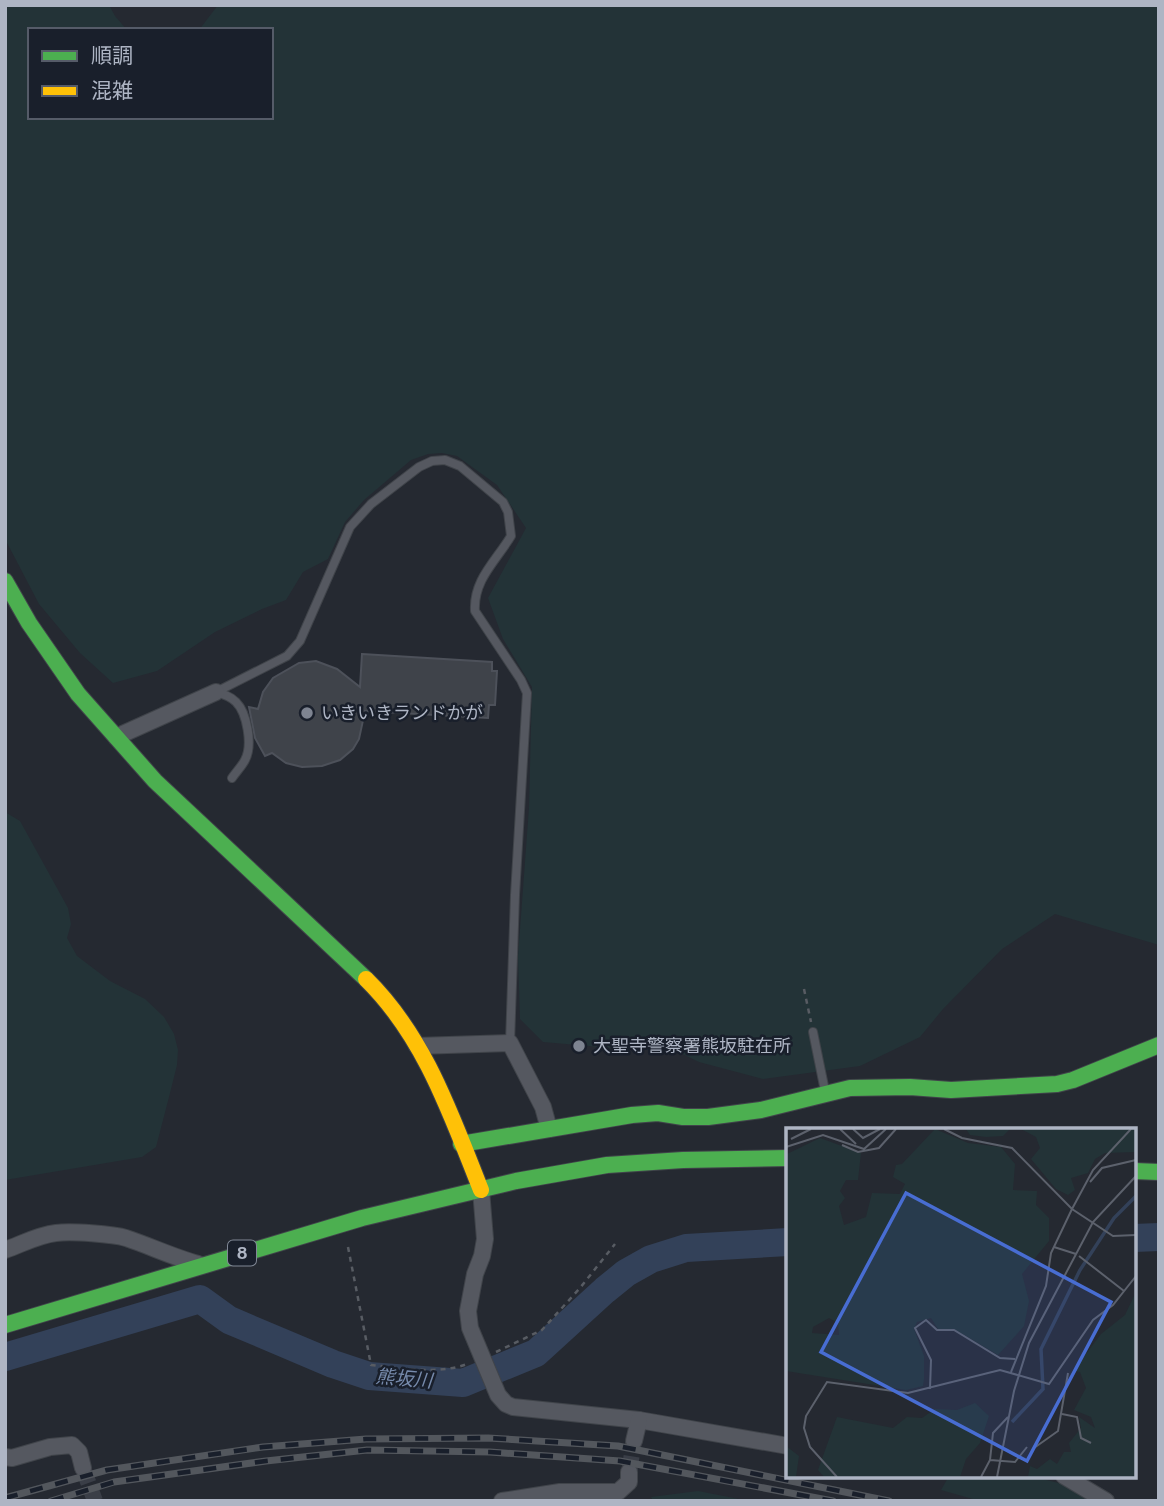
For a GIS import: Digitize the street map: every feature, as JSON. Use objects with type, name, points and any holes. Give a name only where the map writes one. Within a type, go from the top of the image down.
[{"type":"main road","points":[[5,581],[29,623],[78,694],[155,781],[369,982],[401,1018],[435,1076],[481,1190]]},
{"type":"main road","points":[[461,1144],[632,1115],[658,1113],[683,1117],[761,1110],[850,1088],[910,1087],[951,1090],[1057,1084],[1159,1045]]},
{"type":"main road","name":"8","points":[[5,1325],[362,1218],[516,1181],[607,1165],[786,1158]]},
{"type":"main road","points":[[1136,1158],[1159,1159]]},
{"type":"main road","name":"8","points":[[481,1190],[512,1197],[593,1183],[704,1170],[786,1171]]},
{"type":"main road","points":[[1136,1171],[1159,1172]]},
{"type":"street","points":[[116,737],[216,692]]},
{"type":"street","points":[[418,1046],[510,1043],[543,1107],[549,1129]]},
{"type":"street","points":[[481,1190],[485,1239],[468,1311],[470,1328],[498,1395],[506,1404],[513,1407],[639,1420],[786,1447]]},
{"type":"street","points":[[5,1250],[38,1237],[57,1233],[88,1234],[124,1237],[163,1254],[201,1265]]},
{"type":"street","points":[[634,1441],[639,1420]]},
{"type":"street","points":[[5,1457],[12,1458],[62,1444],[72,1444],[79,1452],[83,1468]]},
{"type":"street","points":[[502,1501],[560,1492],[618,1492],[629,1482],[629,1472]]},
{"type":"street","points":[[1067,1478],[1106,1501]]},
{"type":"lane","points":[[216,692],[287,656],[300,640],[350,527],[371,504],[419,467],[432,461],[445,460],[460,466],[503,502],[508,512],[511,536],[477,584],[474,598],[475,611],[527,693],[515,895],[510,1043]]},
{"type":"lane","points":[[216,692],[229,696],[238,704],[246,722],[247,758],[232,778]]},
{"type":"lane","points":[[813,1032],[825,1093]]},
{"type":"path","points":[[804,989],[813,1032]]},
{"type":"shaded area","points":[[5,5],[109,5],[125,28],[28,28],[28,119],[273,119],[273,28],[201,28],[218,5],[1159,5],[1159,945],[1055,914],[1002,949],[943,1009],[920,1037],[860,1066],[763,1079],[699,1062],[672,1049],[635,1050],[543,1042],[520,1019],[518,956],[529,808],[532,687],[503,639],[488,598],[526,528],[497,485],[457,456],[428,454],[411,460],[364,500],[345,522],[328,559],[303,572],[286,600],[215,632],[157,671],[113,683],[80,653],[39,604],[5,539]]},
{"type":"shaded area","points":[[5,812],[20,821],[68,908],[71,924],[67,938],[77,956],[110,981],[145,999],[164,1017],[174,1034],[178,1050],[177,1065],[156,1147],[142,1157],[5,1180]]},
{"type":"shaded area","points":[[948,1478],[1038,1478],[1071,1486],[1095,1501],[980,1501],[941,1490]]},
{"type":"shaded area","points":[[698,1491],[749,1501],[653,1501],[651,1497]]},
{"type":"building","points":[[362,654],[492,662],[492,671],[497,671],[495,705],[489,705],[488,718],[365,711],[359,739],[353,749],[340,760],[322,766],[302,767],[286,763],[272,753],[265,756],[255,738],[249,707],[258,709],[263,692],[273,678],[299,663],[316,661],[337,669],[360,687]]},
{"type":"waterway","name":"熊坂川","points":[[1136,1238],[1159,1237]]},
{"type":"waterway","name":"熊坂川","points":[[5,1357],[200,1299],[229,1320],[333,1364],[369,1376],[463,1383],[536,1353],[605,1290],[626,1273],[651,1259],[686,1248],[786,1242]]},
{"type":"tunnel","points":[[629,1472],[634,1441]]},
{"type":"tunnel","points":[[83,1468],[95,1501]]},
{"type":"railway","points":[[5,1498],[107,1470],[263,1447],[366,1439],[488,1438],[618,1446],[889,1501]]},
{"type":"railway","points":[[51,1501],[114,1482],[367,1450],[490,1452],[620,1461],[833,1501]]},
{"type":"traffic: fast","points":[[5,581],[29,623],[78,694],[155,781],[366,979]]},
{"type":"traffic: fast","points":[[461,1144],[632,1115],[658,1113],[708,1117],[761,1110],[850,1088],[910,1087],[951,1090],[1057,1084],[1159,1045]]},
{"type":"traffic: fast","points":[[5,1325],[362,1218],[516,1181],[607,1165],[786,1158]]},
{"type":"traffic: fast","points":[[1136,1171],[1159,1172]]},
{"type":"traffic: slow","points":[[366,979],[387,1002],[420,1051],[447,1106],[481,1190]]},
{"type":"place","name":"いきいきランドかが","points":[[307,713]]},
{"type":"place","name":"大聖寺警察署熊坂駐在所","points":[[579,1046]]}]
